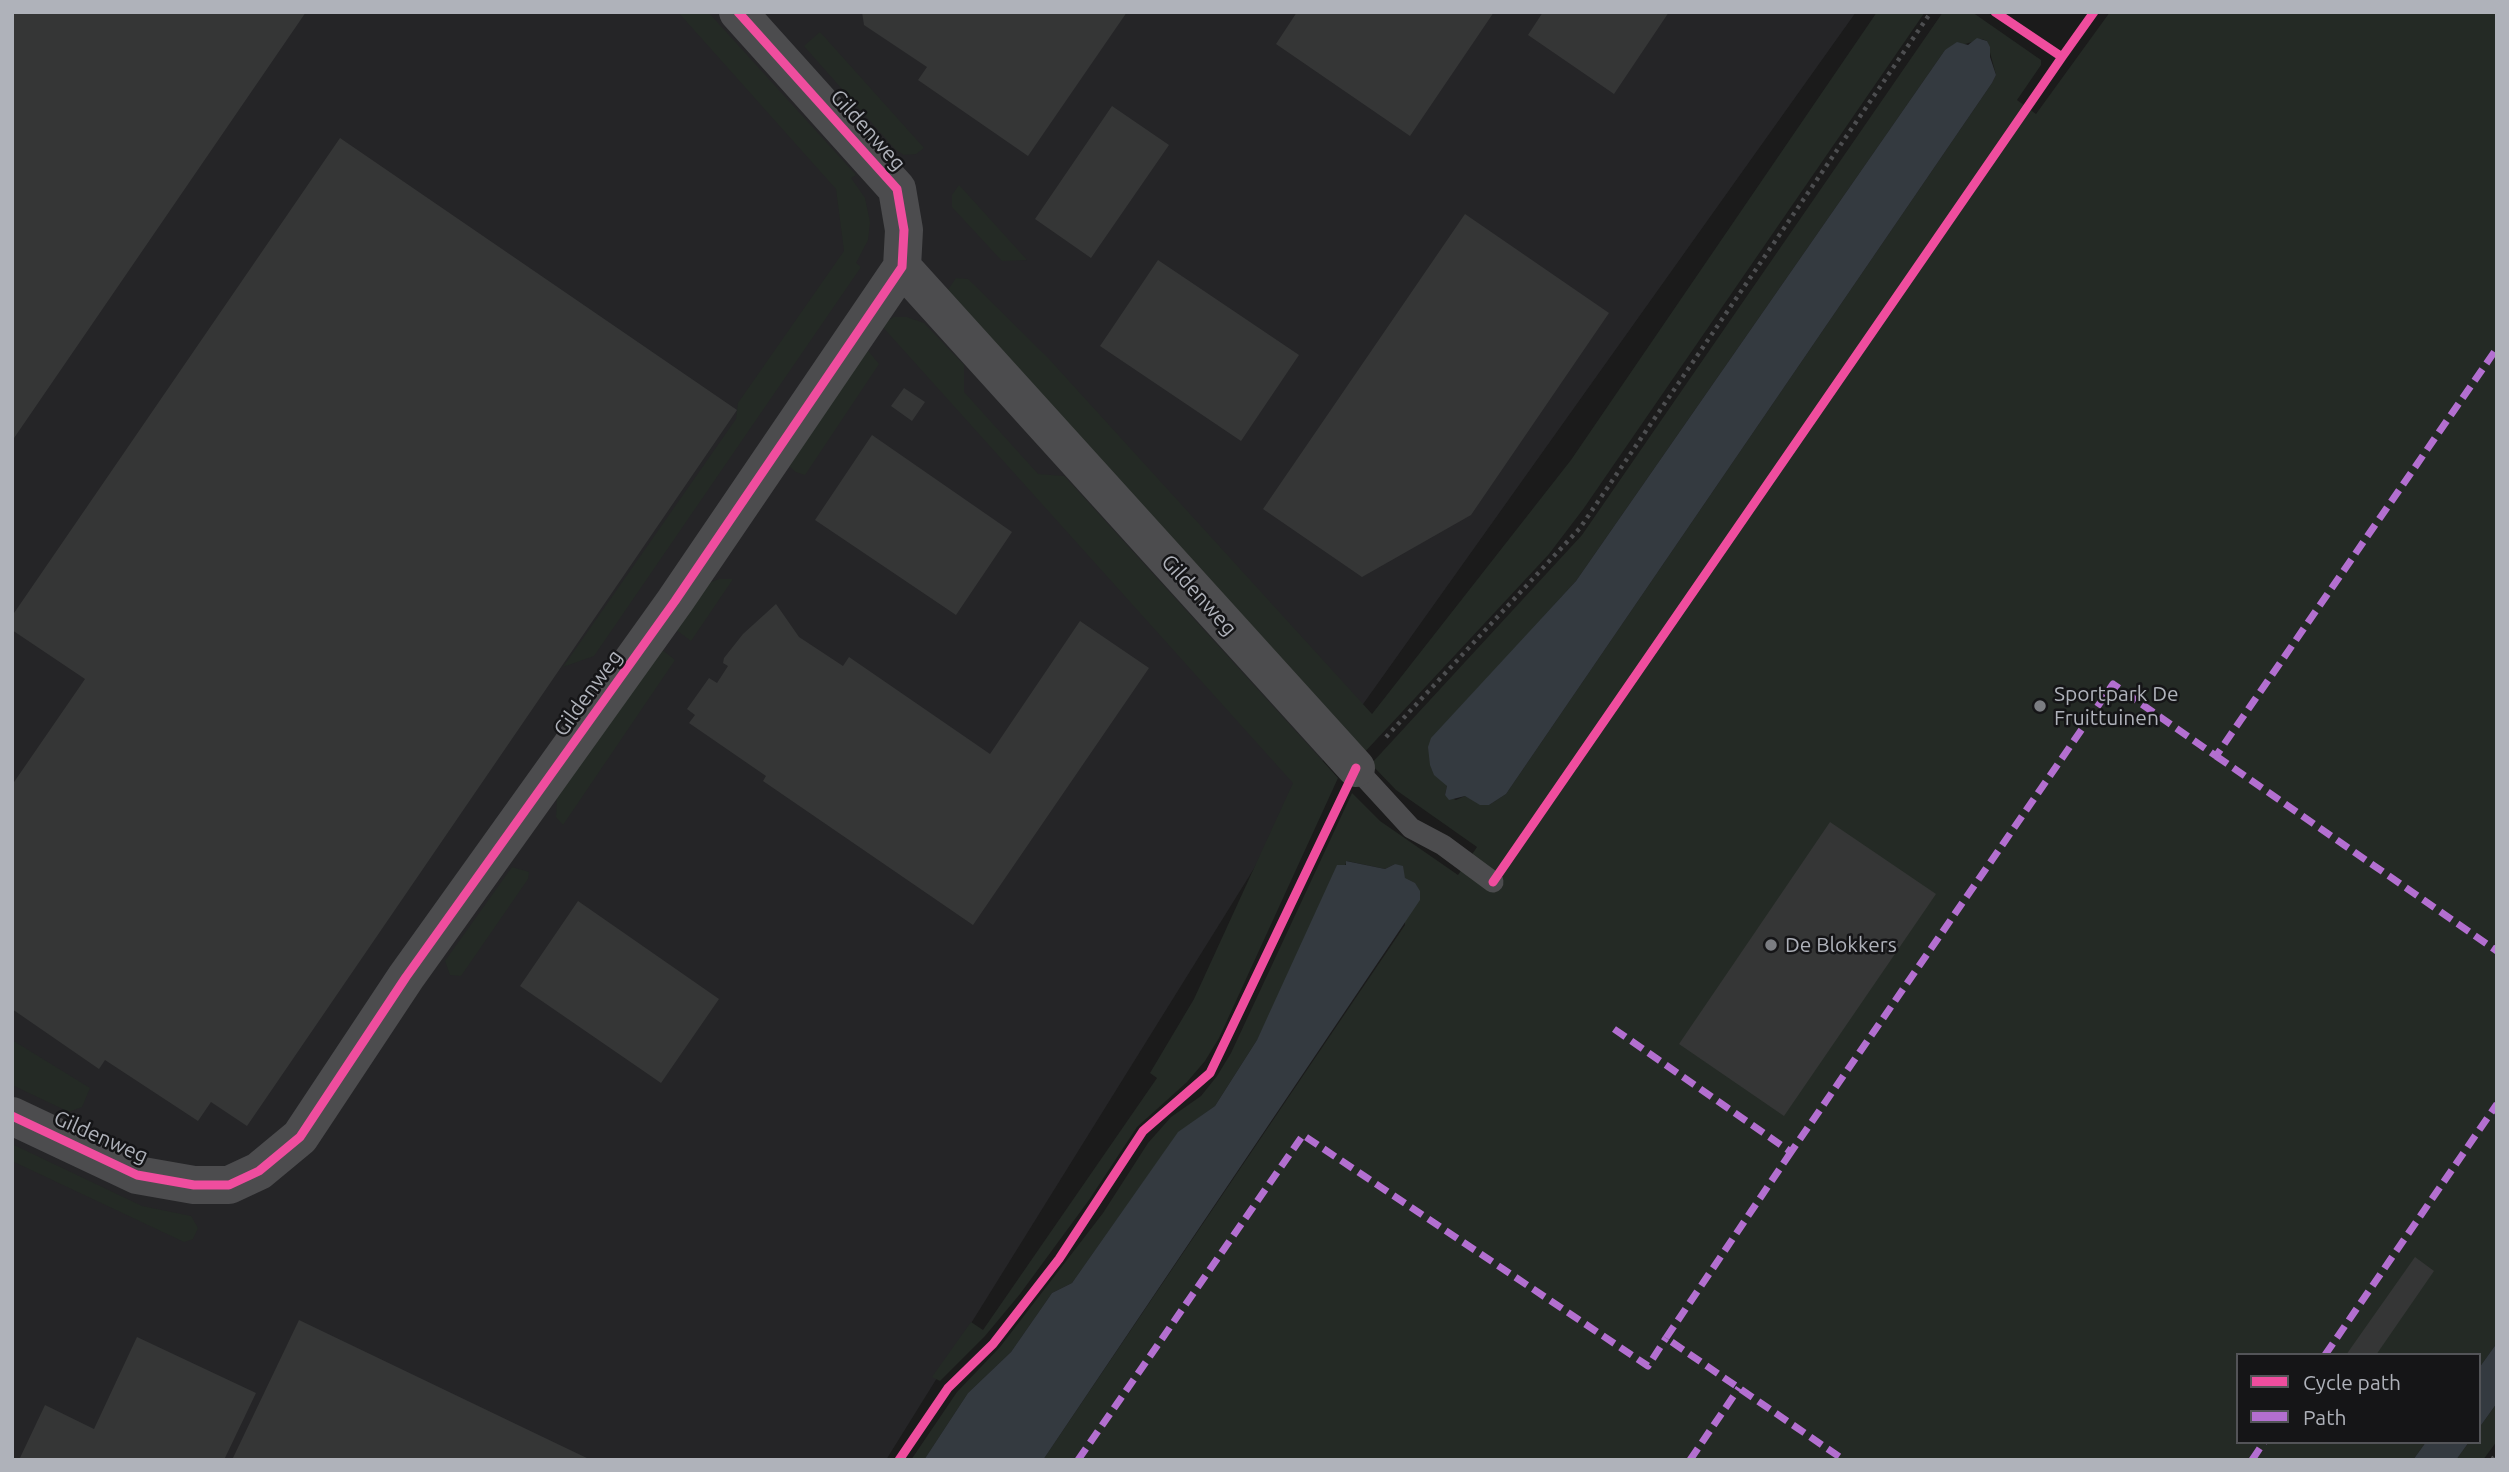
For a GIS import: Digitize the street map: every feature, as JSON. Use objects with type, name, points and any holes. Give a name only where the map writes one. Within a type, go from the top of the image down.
[{"type":"street","name":"Gildenweg","points":[[12,1116],[137,1175],[194,1185],[229,1185],[259,1171],[300,1137],[406,977],[675,601],[902,267],[904,230],[897,189],[738,12]]},
{"type":"street","name":"Gildenweg","points":[[902,267],[1356,768]]},
{"type":"lane","name":"Gildenweg","points":[[1356,768],[1411,828],[1443,845],[1493,882]]},
{"type":"path","points":[[1356,768],[1580,528],[1931,12]]},
{"type":"path","points":[[2492,1460],[2497,1453]]},
{"type":"shaded area","points":[[12,12],[1856,12],[1309,780],[886,1460],[12,1460]]},
{"type":"shaded area","points":[[678,12],[708,12],[856,175],[851,178],[865,198],[870,222],[868,240],[856,263],[861,267],[594,656],[563,667],[736,419],[738,403],[844,251],[836,189]]},
{"type":"shaded area","points":[[1877,12],[1925,12],[1584,508],[1549,554],[1362,755],[948,290],[956,278],[968,279],[1048,358],[1372,714],[1571,460]]},
{"type":"shaded area","name":"Sportpark De Fruittuinen","points":[[1943,12],[1972,12],[2041,60],[2041,65],[2017,100],[2036,114],[2110,12],[2497,12],[2497,1343],[2481,1365],[2481,1353],[2236,1353],[2236,1444],[2425,1444],[2413,1460],[1043,1460],[1405,925],[1405,878],[1395,864],[1385,869],[1347,861],[1257,1040],[1215,1106],[1178,1133],[1072,1283],[1052,1293],[1011,1352],[968,1393],[924,1460],[911,1460],[957,1392],[1000,1347],[1103,1213],[1148,1143],[1171,1117],[1201,1096],[1217,1076],[1231,1053],[1352,793],[1380,821],[1458,875],[1477,847],[1396,790],[1371,764],[1582,535]],"holes":[[[1982,39],[1987,41],[1996,75],[1506,794],[1489,805],[1465,796],[1456,800],[1445,795],[1447,786],[1432,738],[1576,581],[1945,50]]]},
{"type":"shaded area","points":[[820,32],[924,148],[916,154],[904,155],[895,149],[804,46]]},
{"type":"shaded area","points":[[1977,38],[1987,41],[1990,47],[1996,75],[1992,83],[1506,794],[1489,805],[1480,805],[1465,796],[1449,800],[1445,795],[1447,786],[1434,775],[1430,765],[1428,747],[1431,738],[1576,581],[1945,50],[1957,42],[1968,45]]},
{"type":"shaded area","points":[[959,185],[1027,260],[1002,261],[952,207],[952,195]]},
{"type":"shaded area","points":[[894,317],[907,317],[924,323],[964,365],[964,392],[1038,474],[1064,476],[1068,480],[1338,778],[1219,1038],[1205,1061],[1187,1082],[1137,1127],[1089,1200],[1020,1294],[985,1336],[940,1381],[932,1377],[971,1322],[983,1330],[1157,1078],[1150,1073],[1194,999],[1293,783],[881,325]]},
{"type":"shaded area","points":[[865,347],[879,364],[805,475],[796,472],[790,467],[789,460]]},
{"type":"shaded area","points":[[719,579],[733,579],[691,641],[675,629],[706,584]]},
{"type":"shaded area","points":[[660,648],[675,660],[563,825],[556,817],[557,798]]},
{"type":"shaded area","points":[[1346,861],[1385,869],[1395,864],[1403,866],[1405,878],[1415,883],[1420,891],[1420,900],[1043,1460],[924,1460],[968,1393],[1011,1352],[1052,1293],[1072,1283],[1178,1132],[1215,1106],[1257,1040],[1337,865],[1346,865]]},
{"type":"shaded area","points":[[512,867],[529,872],[528,879],[461,976],[450,975],[445,961]]},
{"type":"shaded area","points":[[12,1040],[90,1088],[82,1107],[69,1112],[12,1085]]},
{"type":"shaded area","points":[[12,1144],[142,1206],[191,1216],[198,1228],[193,1239],[184,1242],[12,1161]]},
{"type":"shaded area","points":[[2497,1343],[2497,1403],[2481,1425],[2481,1365]]},
{"type":"shaded area","points":[[2497,1403],[2497,1441],[2483,1460],[2456,1460],[2468,1444],[2481,1444],[2481,1425]]},
{"type":"shaded area","points":[[2425,1444],[2468,1444],[2456,1460],[2413,1460]]},
{"type":"building","points":[[12,12],[306,12],[12,441]]},
{"type":"building","points":[[862,12],[1127,12],[1028,156],[918,80],[927,67],[864,25]]},
{"type":"building","points":[[1297,12],[1494,12],[1410,136],[1276,44]]},
{"type":"building","points":[[1543,12],[1669,12],[1614,94],[1528,35]]},
{"type":"building","points":[[1112,106],[1169,145],[1091,258],[1035,219]]},
{"type":"building","points":[[340,138],[737,410],[247,1126],[211,1102],[198,1121],[105,1060],[99,1069],[12,1009],[12,785],[85,679],[12,630],[12,616]]},
{"type":"building","points":[[1465,214],[1609,313],[1471,515],[1362,577],[1263,509]]},
{"type":"building","points":[[1158,260],[1299,355],[1241,441],[1100,346]]},
{"type":"building","points":[[904,388],[925,402],[912,421],[891,406]]},
{"type":"building","points":[[872,435],[1012,532],[956,615],[815,520]]},
{"type":"building","points":[[776,604],[799,637],[843,666],[849,657],[990,754],[1080,621],[1149,668],[973,925],[763,781],[766,776],[689,723],[695,715],[687,709],[709,678],[717,683],[728,666],[723,663],[724,658],[743,634]]},
{"type":"building","points":[[1830,822],[1936,894],[1784,1116],[1679,1044]]},
{"type":"building","points":[[578,901],[719,999],[661,1083],[520,986]]},
{"type":"building","points":[[2415,1257],[2434,1271],[2377,1353],[2347,1353]]},
{"type":"building","points":[[299,1320],[545,1438],[591,1460],[232,1460]]},
{"type":"building","points":[[137,1337],[256,1393],[224,1460],[19,1460],[45,1405],[94,1429]]},
{"type":"marked path","points":[[1614,1029],[1791,1152],[2113,684],[2216,756],[2497,348]]},
{"type":"marked path","points":[[2216,756],[2497,951]]},
{"type":"marked path","points":[[2326,1353],[2497,1104]]},
{"type":"marked path","points":[[1078,1460],[1303,1135],[1648,1366],[1666,1338]]},
{"type":"marked path","points":[[1791,1152],[1666,1338],[1844,1460]]},
{"type":"marked path","points":[[1690,1460],[1739,1388]]},
{"type":"marked path","points":[[2252,1460],[2263,1444]]},
{"type":"cycle path","points":[[12,1116],[137,1175],[194,1185],[229,1185],[259,1171],[300,1137],[406,977],[675,601],[902,267],[904,230],[897,189],[738,12]]},
{"type":"cycle path","points":[[1995,12],[2062,57],[2094,12]]},
{"type":"cycle path","points":[[1493,882],[2062,57]]},
{"type":"cycle path","points":[[899,1460],[948,1388],[993,1344],[1059,1259],[1143,1131],[1210,1073],[1356,768]]},
{"type":"place","name":"Sportpark De Fruittuinen","points":[[2040,706]]},
{"type":"place","name":"De Blokkers","points":[[1771,945]]}]
